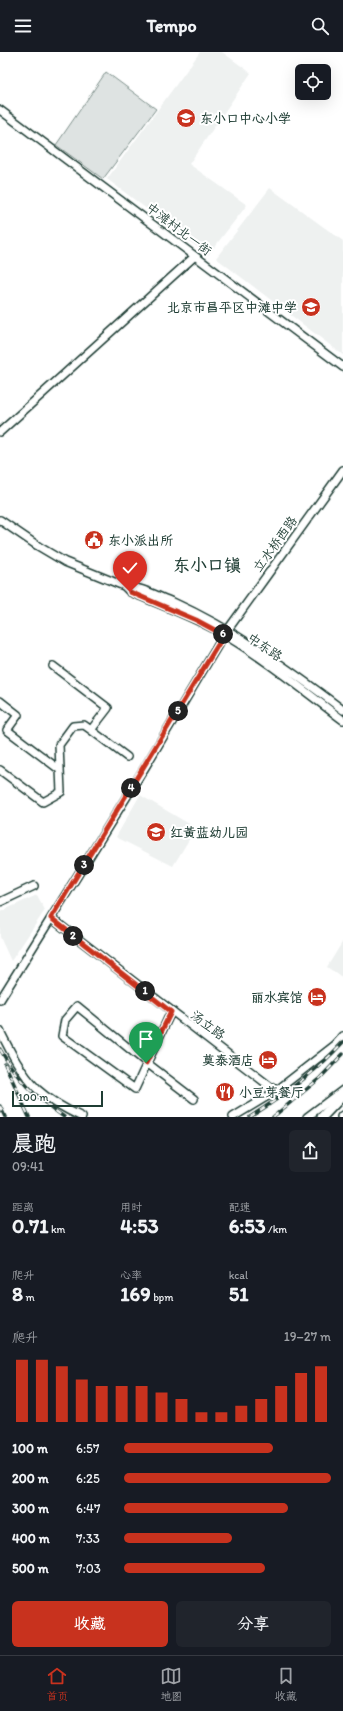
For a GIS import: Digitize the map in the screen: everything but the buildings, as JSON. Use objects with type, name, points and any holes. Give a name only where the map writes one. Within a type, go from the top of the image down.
[{"type":"main road","points":[[322,1117],[343,1095]]},
{"type":"street","name":"中滩村北一街","points":[[0,110],[343,367]]},
{"type":"street","points":[[0,432],[195,256]]},
{"type":"street","name":"立水桥西路","points":[[0,1000],[226,632],[343,470]]},
{"type":"street","name":"中东路","points":[[0,520],[38,546],[65,562],[124,586],[130,592],[226,632],[282,664],[343,710]]},
{"type":"street","name":"中东路","points":[[226,632],[343,720]]},
{"type":"street","points":[[53,666],[108,708],[91,730]]},
{"type":"street","points":[[0,700],[18,714],[7,730],[60,770]]},
{"type":"street","points":[[0,770],[44,802],[61,792],[59,745],[73,726],[84,725],[127,757]]},
{"type":"street","points":[[0,902],[34,886]]},
{"type":"street","name":"汤立路","points":[[51,918],[171,1012],[276,1091]]},
{"type":"street","points":[[171,1012],[146,1063],[135,1089],[62,1036],[65,1020],[77,1006],[146,1063],[194,1099]]},
{"type":"street","points":[[0,1031],[16,1061],[37,1089],[69,1111],[82,1117]]},
{"type":"street","points":[[233,1117],[276,1091],[335,1045],[343,1036]]},
{"type":"street","points":[[307,1117],[343,1090]]},
{"type":"shaded area","name":"东小口中心小学","points":[[200,52],[222,52],[251,73],[189,164],[247,205],[208,255],[107,179]]},
{"type":"shaded area","points":[[106,72],[156,109],[103,179],[56,145]]},
{"type":"shaded area","name":"北京市昌平区中滩中学","points":[[270,188],[343,241],[343,355],[216,258]]},
{"type":"shaded area","name":"红黄蓝幼儿园","points":[[140,795],[196,828],[173,866],[116,837]]},
{"type":"shaded area","points":[[37,895],[45,910],[11,961],[0,937],[0,912]]},
{"type":"shaded area","points":[[343,941],[343,978],[327,967]]},
{"type":"railway","points":[[250,1117],[299,1083],[333,1053],[343,1042]]},
{"type":"railway","points":[[0,1049],[13,1070],[35,1095],[64,1117]]},
{"type":"railway","points":[[273,1117],[320,1078],[343,1054]]},
{"type":"railway","points":[[5,1064],[29,1117]]},
{"type":"railway","points":[[0,1106],[5,1117]]},
{"type":"place","name":"东小口中心小学","points":[[186,118]]},
{"type":"place","name":"北京市昌平区中滩中学","points":[[311,307]]},
{"type":"place","name":"东小派出所","points":[[94,540]]},
{"type":"place","name":"红黄蓝幼儿园","points":[[156,832]]},
{"type":"place","name":"丽水宾馆","points":[[317,997]]},
{"type":"place","name":"莫泰酒店","points":[[268,1060]]},
{"type":"place","name":"小豆芽餐厅","points":[[225,1092]]},
{"type":"district","name":"东小口镇","points":[[207,565]]},
{"type":"route","points":[[130,592],[196,620],[224,635],[144,769],[51,918],[171,1012],[146,1063]]}]
